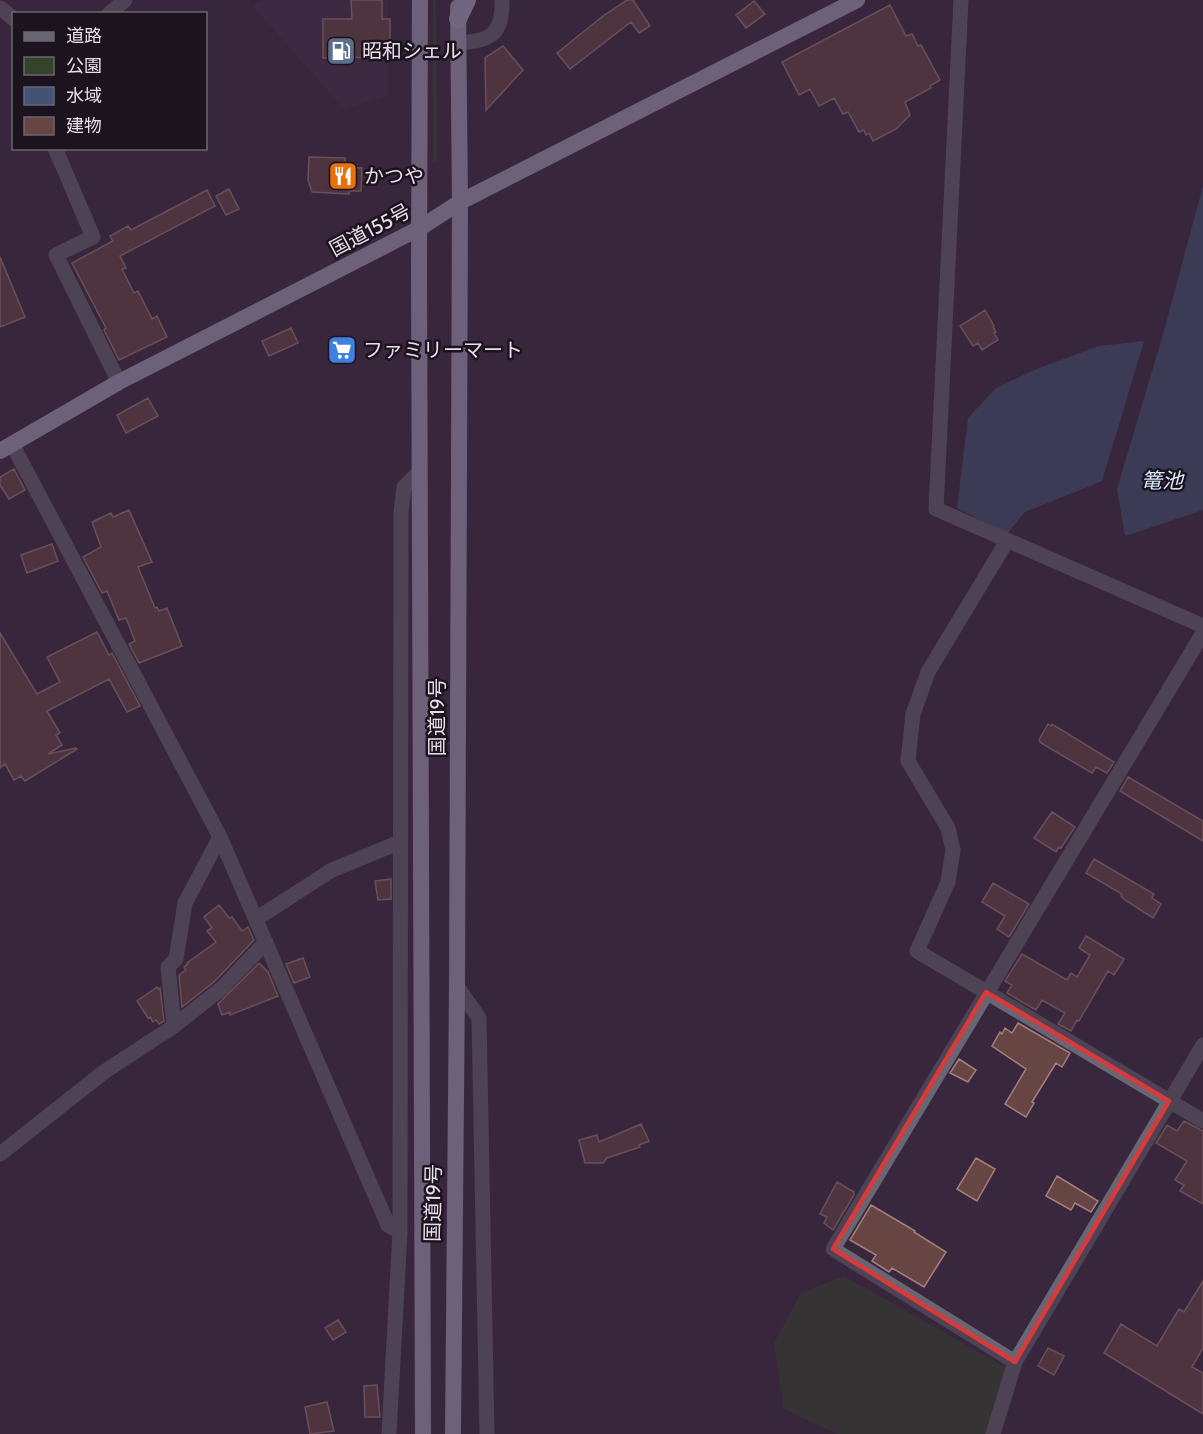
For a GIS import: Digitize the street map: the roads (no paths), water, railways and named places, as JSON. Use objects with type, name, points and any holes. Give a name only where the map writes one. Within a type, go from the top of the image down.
[{"type":"highway","name":"国道19号","points":[[420,0],[423,1434]]},
{"type":"highway","name":"国道19号","points":[[453,1434],[458,986],[460,202],[458,0]]},
{"type":"highway","points":[[458,19],[467,0]]},
{"type":"highway","name":"国道155号","points":[[6,447],[119,382],[420,228],[460,202],[856,0]]},
{"type":"street","points":[[110,12],[125,0]]},
{"type":"street","points":[[459,43],[481,42],[494,33],[500,23],[502,0]]},
{"type":"street","points":[[961,0],[936,509],[1203,626]]},
{"type":"street","points":[[0,8],[12,17]]},
{"type":"street","points":[[56,150],[93,237],[56,255],[119,382]]},
{"type":"street","points":[[6,447],[220,837],[388,1225],[400,1232]]},
{"type":"street","points":[[388,1434],[400,1232],[400,512],[404,487],[420,471]]},
{"type":"street","points":[[1008,541],[928,672],[913,714],[908,761],[948,828],[952,850],[948,882],[917,951],[1203,1121]]},
{"type":"street","points":[[1015,1362],[833,1249],[1203,633]]},
{"type":"street","points":[[174,1026],[168,967],[176,959],[186,903],[220,837]]},
{"type":"street","points":[[256,919],[332,870],[400,842]]},
{"type":"street","points":[[0,1154],[104,1072],[174,1026],[222,988],[266,942]]},
{"type":"street","points":[[458,986],[478,1018],[487,1434]]},
{"type":"street","points":[[993,1434],[1015,1362],[1203,1045]]},
{"type":"water","name":"篭池","points":[[1203,186],[1203,510],[1125,536],[1117,489],[1162,338]]},
{"type":"water","points":[[1144,341],[1102,481],[1025,512],[1007,534],[957,508],[968,418],[996,388],[1034,370],[1099,346]]},
{"type":"place","name":"昭和シェル","points":[[341,51]]},
{"type":"place","name":"かつや","points":[[343,176]]},
{"type":"place","name":"ファミリーマート","points":[[342,350]]}]
